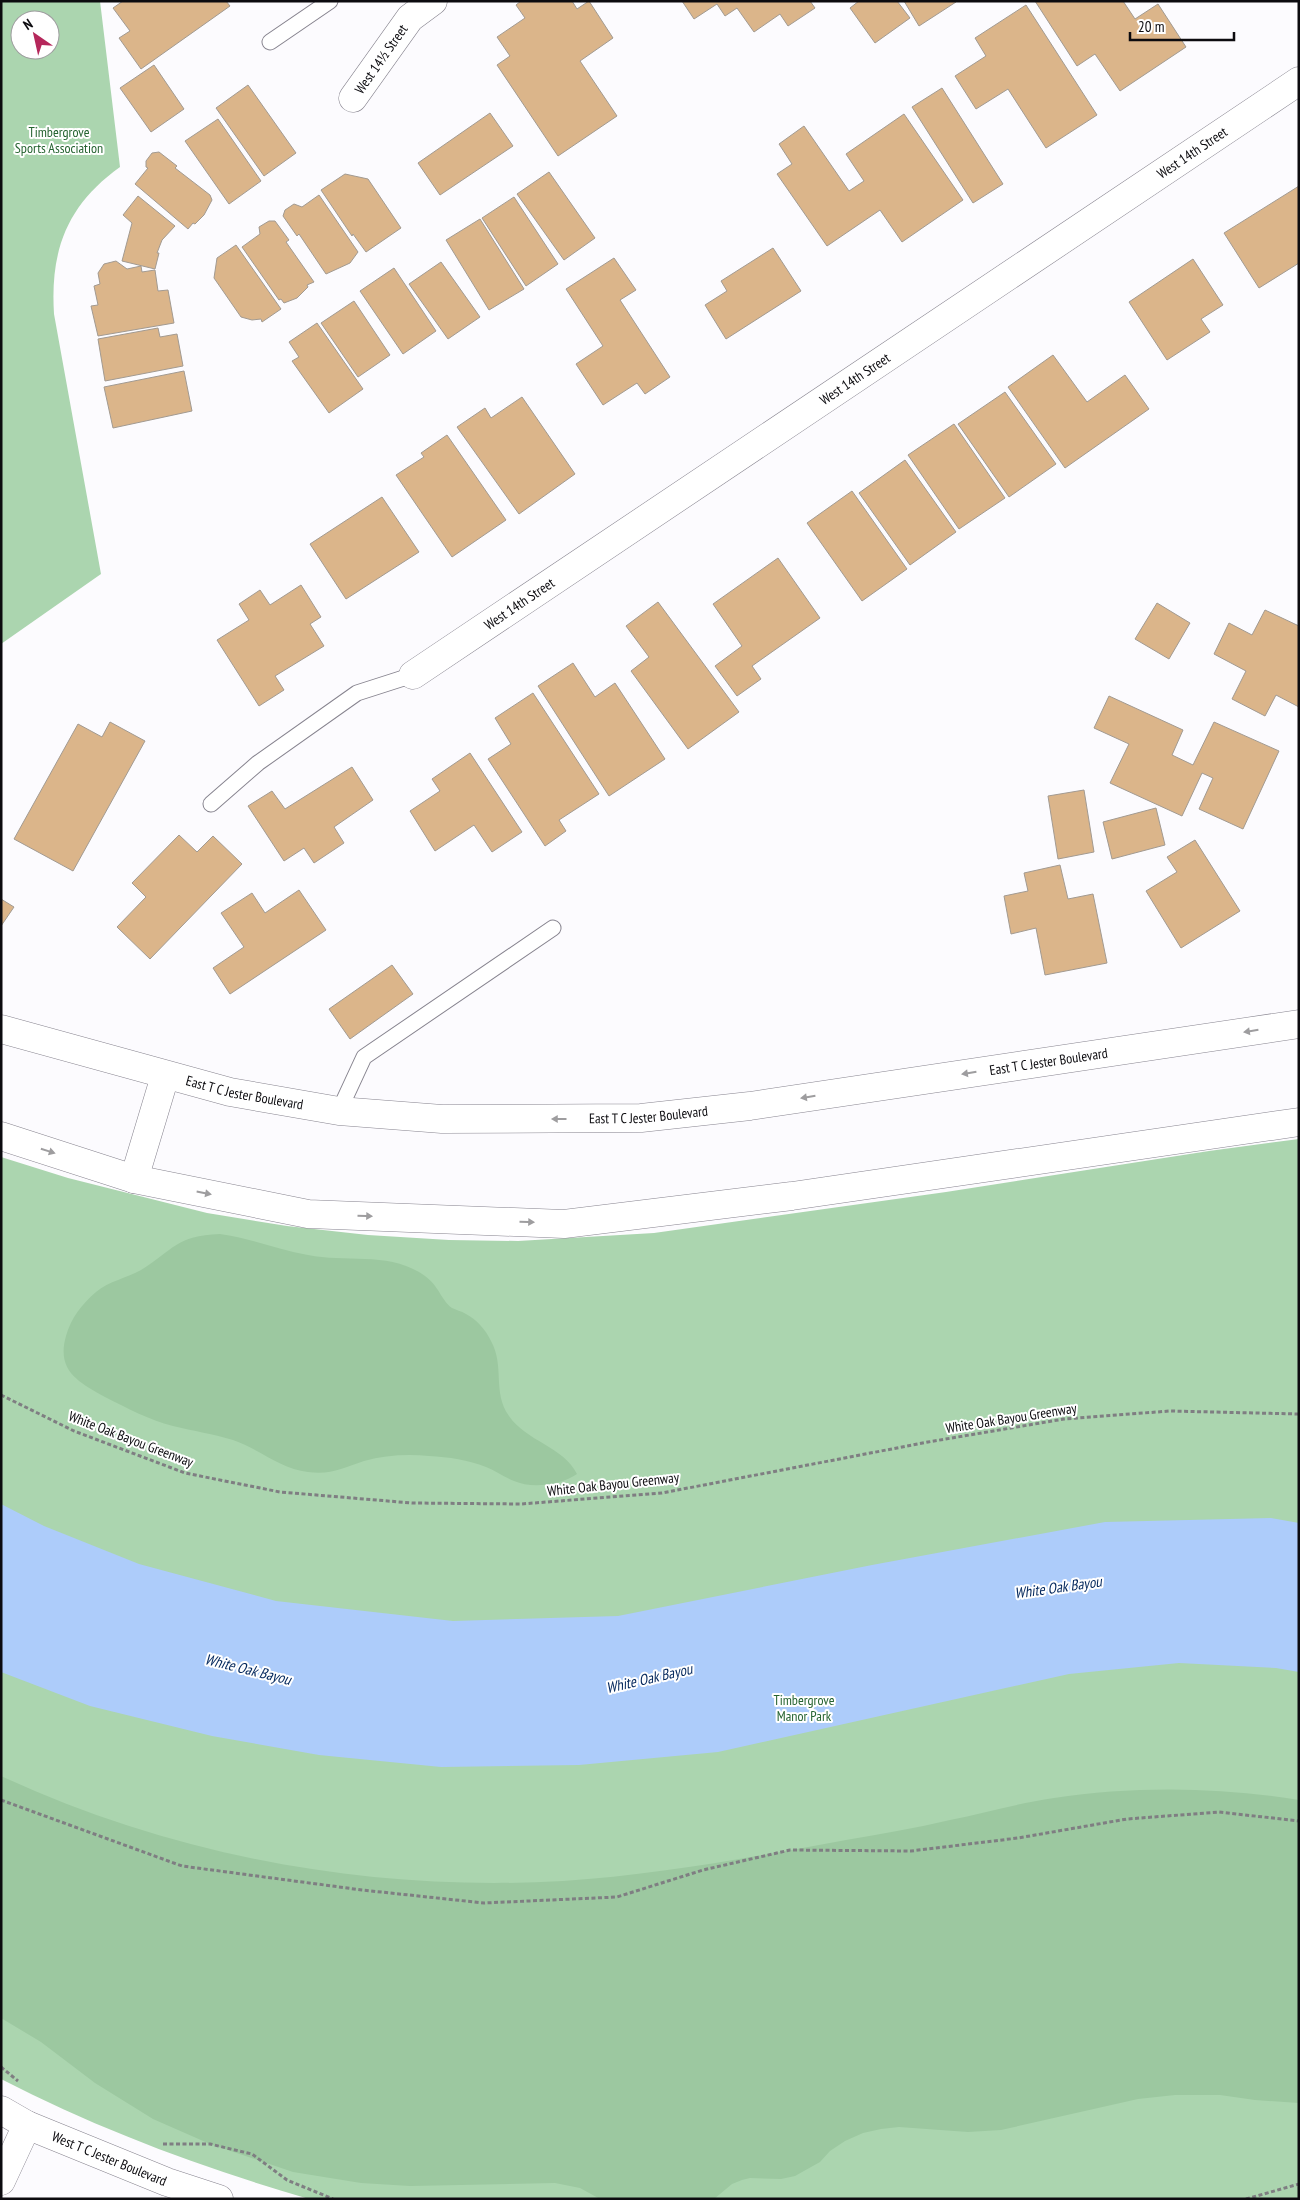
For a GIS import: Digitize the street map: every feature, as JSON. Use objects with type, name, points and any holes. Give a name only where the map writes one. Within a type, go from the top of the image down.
[{"type":"street","name":"West 14½ Street","points":[[353,98],[410,18],[433,1]]},
{"type":"street","name":"West 14th Street","points":[[413,675],[1299,82]]},
{"type":"street","name":"East T C Jester Boulevard","points":[[1,1029],[165,1076],[230,1092],[338,1111],[442,1119],[641,1118],[750,1106],[1299,1024]]},
{"type":"street","points":[[134,1179],[165,1076]]},
{"type":"street","points":[[1,1136],[134,1179],[308,1214],[564,1224],[792,1196],[1299,1122]]},
{"type":"street","name":"West T C Jester Boulevard","points":[[1,2110],[27,2125],[167,2182],[219,2199]]},
{"type":"street","points":[[1,2181],[27,2125]]},
{"type":"lane","points":[[270,42],[330,1]]},
{"type":"lane","points":[[210,804],[258,763],[357,693],[413,675]]},
{"type":"lane","points":[[338,1111],[364,1057],[553,928]]},
{"type":"path","name":"White Oak Bayou Greenway","points":[[1,1395],[74,1431],[185,1473],[280,1492],[412,1503],[521,1504],[662,1494],[928,1442],[1064,1419],[1170,1411],[1299,1414]]},
{"type":"path","points":[[1,1800],[182,1866],[362,1890],[484,1903],[617,1897],[703,1870],[790,1850],[911,1851],[1018,1838],[1127,1819],[1219,1812],[1299,1820]]},
{"type":"path","points":[[1,2067],[21,2083]]},
{"type":"path","points":[[161,2144],[210,2144],[252,2154],[287,2180],[334,2199]]},
{"type":"path","points":[[1246,2199],[1299,2184]]},
{"type":"green space","name":"Timbergrove Sports Association","points":[[1,1],[100,1],[120,167],[87,197],[75,213],[66,231],[59,249],[55,269],[54,314],[101,574],[1,644]]},
{"type":"green space","name":"Timbergrove Manor Park","points":[[1299,1139],[1299,2198],[309,2199],[152,2147],[38,2098],[1,2079],[1,1157],[68,1178],[207,1213],[287,1226],[368,1235],[449,1240],[518,1241],[654,1233],[946,1192]]},
{"type":"green space","points":[[220,1234],[308,1255],[383,1260],[398,1263],[412,1268],[425,1276],[434,1284],[448,1305],[473,1319],[489,1337],[497,1360],[501,1398],[509,1416],[525,1432],[563,1457],[577,1474],[555,1483],[529,1485],[514,1481],[472,1462],[444,1457],[413,1455],[372,1459],[330,1472],[308,1472],[279,1463],[233,1440],[173,1426],[147,1417],[95,1392],[72,1374],[64,1358],[66,1336],[74,1317],[91,1297],[101,1288],[141,1270],[184,1241],[205,1235]]},
{"type":"green space","points":[[1,1776],[68,1804],[136,1828],[205,1848],[276,1863],[347,1874],[419,1881],[491,1883],[599,1878],[705,1865],[911,1828],[1041,1800],[1084,1794],[1115,1791],[1207,1790],[1299,1800],[1299,2103],[1220,2095],[1175,2095],[1138,2099],[1001,2130],[968,2132],[899,2127],[881,2129],[863,2133],[845,2141],[830,2151],[820,2162],[795,2176],[781,2179],[750,2178],[742,2180],[732,2184],[714,2199],[600,2199],[580,2188],[555,2183],[410,2186],[361,2183],[293,2172],[210,2144],[153,2119],[95,2083],[41,2042],[1,2018]]},
{"type":"water","name":"White Oak Bayou","points":[[1,1504],[44,1526],[139,1564],[276,1601],[453,1621],[618,1616],[872,1565],[1105,1522],[1271,1518],[1299,1523],[1299,1672],[1276,1668],[1179,1663],[1069,1674],[718,1752],[579,1765],[441,1767],[319,1755],[212,1736],[90,1706],[1,1672]]},
{"type":"building","points":[[123,1],[226,1],[230,6],[141,69],[119,38],[130,31],[113,8]]},
{"type":"building","points":[[521,1],[572,1],[577,9],[589,1],[613,38],[580,61],[617,116],[558,156],[497,65],[510,56],[497,37],[525,18],[516,5]]},
{"type":"building","points":[[682,1],[810,1],[815,8],[788,26],[780,14],[754,32],[737,8],[725,16],[717,4],[694,19]]},
{"type":"building","points":[[859,1],[897,1],[910,18],[875,43],[850,8]]},
{"type":"building","points":[[904,1],[955,1],[956,2],[919,26]]},
{"type":"building","points":[[1035,1],[1123,1],[1135,19],[1158,4],[1186,47],[1120,91],[1095,54],[1077,66]]},
{"type":"building","points":[[1026,5],[1097,115],[1046,148],[1008,89],[976,109],[955,76],[986,56],[975,38]]},
{"type":"building","points":[[154,65],[184,109],[151,132],[120,88]]},
{"type":"building","points":[[248,85],[296,153],[264,176],[216,108]]},
{"type":"building","points":[[942,88],[1003,184],[973,203],[912,107]]},
{"type":"building","points":[[490,113],[513,146],[440,195],[418,163]]},
{"type":"building","points":[[904,114],[963,200],[902,242],[880,210],[827,246],[777,174],[792,164],[779,144],[804,126],[849,191],[864,181],[846,154]]},
{"type":"building","points":[[218,119],[261,181],[229,204],[185,141]]},
{"type":"building","points":[[159,152],[177,166],[175,168],[210,195],[212,200],[204,215],[188,229],[135,184],[148,168],[146,167],[146,161],[152,153]]},
{"type":"building","points":[[549,172],[595,238],[564,260],[517,194]]},
{"type":"building","points":[[345,174],[368,179],[401,228],[366,252],[353,234],[352,236],[321,190]]},
{"type":"building","points":[[1299,186],[1299,263],[1259,288],[1224,233]]},
{"type":"building","points":[[319,195],[358,252],[350,263],[326,274],[299,234],[297,236],[283,216],[285,210],[294,204],[302,207]]},
{"type":"building","points":[[138,196],[175,226],[162,240],[157,253],[159,253],[155,269],[122,261],[132,223],[123,215]]},
{"type":"building","points":[[514,197],[558,264],[526,286],[482,218]]},
{"type":"building","points":[[480,219],[524,289],[489,310],[446,240]]},
{"type":"building","points":[[269,221],[275,221],[289,240],[286,242],[314,282],[307,285],[308,287],[297,298],[284,303],[281,299],[279,300],[242,247],[260,234],[259,227]]},
{"type":"building","points":[[236,245],[281,309],[262,322],[261,319],[252,320],[241,317],[214,278],[217,258]]},
{"type":"building","points":[[773,248],[801,291],[726,339],[705,305],[727,291],[721,281]]},
{"type":"building","points":[[614,258],[636,290],[620,300],[670,377],[645,394],[637,383],[603,405],[576,364],[603,346],[566,289]]},
{"type":"building","points":[[1193,259],[1223,305],[1201,319],[1210,332],[1167,360],[1129,302]]},
{"type":"building","points":[[116,261],[127,269],[141,266],[142,272],[155,270],[158,291],[168,290],[174,323],[98,336],[91,306],[98,305],[94,286],[100,284],[98,273],[104,264]]},
{"type":"building","points":[[441,262],[480,317],[448,339],[409,284]]},
{"type":"building","points":[[394,268],[436,331],[403,354],[360,291]]},
{"type":"building","points":[[354,301],[390,355],[358,377],[321,323]]},
{"type":"building","points":[[317,323],[363,389],[329,413],[292,361],[299,357],[289,342]]},
{"type":"building","points":[[158,328],[160,337],[177,334],[183,366],[105,381],[98,339]]},
{"type":"building","points":[[1053,355],[1087,402],[1125,375],[1149,409],[1065,468],[1008,387]]},
{"type":"building","points":[[184,371],[192,411],[113,428],[104,387]]},
{"type":"building","points":[[1005,392],[1056,464],[1009,497],[958,424]]},
{"type":"building","points":[[522,397],[575,474],[519,514],[457,427],[485,408],[491,418]]},
{"type":"building","points":[[954,424],[1005,498],[959,529],[908,455]]},
{"type":"building","points":[[447,435],[506,520],[452,557],[396,475],[424,457],[421,453]]},
{"type":"building","points":[[905,460],[956,532],[910,565],[859,493]]},
{"type":"building","points":[[852,491],[907,569],[862,601],[807,523]]},
{"type":"building","points":[[382,497],[419,552],[346,599],[310,544]]},
{"type":"building","points":[[778,558],[820,618],[752,666],[761,679],[737,696],[715,666],[742,646],[713,604]]},
{"type":"building","points":[[301,585],[321,617],[310,624],[324,646],[275,676],[284,690],[259,706],[217,640],[249,620],[239,604],[260,590],[270,605]]},
{"type":"building","points":[[658,602],[739,712],[688,749],[631,671],[649,657],[626,626]]},
{"type":"building","points":[[1157,603],[1190,623],[1169,659],[1135,639]]},
{"type":"building","points":[[1265,610],[1299,626],[1299,707],[1276,695],[1265,716],[1232,699],[1246,671],[1214,654],[1229,623],[1252,635]]},
{"type":"building","points":[[573,663],[595,697],[615,683],[665,759],[609,796],[538,686]]},
{"type":"building","points":[[533,693],[599,794],[559,820],[566,831],[545,846],[488,759],[511,744],[495,718]]},
{"type":"building","points":[[1109,696],[1183,730],[1172,755],[1193,765],[1214,722],[1279,751],[1243,829],[1199,809],[1213,778],[1202,773],[1182,816],[1110,783],[1129,744],[1094,728]]},
{"type":"building","points":[[110,722],[145,741],[73,871],[14,839],[78,724],[102,737]]},
{"type":"building","points":[[470,753],[522,832],[492,852],[474,825],[435,851],[410,811],[440,791],[432,779]]},
{"type":"building","points":[[352,767],[373,800],[334,827],[344,843],[314,863],[304,848],[284,861],[248,806],[272,791],[285,809]]},
{"type":"building","points":[[1084,790],[1094,852],[1058,859],[1048,796]]},
{"type":"building","points":[[1156,808],[1165,845],[1112,859],[1103,822]]},
{"type":"building","points":[[179,835],[197,852],[213,836],[242,864],[150,959],[117,927],[146,897],[132,883]]},
{"type":"building","points":[[1195,840],[1240,911],[1181,948],[1146,891],[1177,872],[1167,857]]},
{"type":"building","points":[[1060,865],[1068,899],[1093,894],[1107,963],[1045,975],[1036,928],[1011,934],[1004,896],[1028,891],[1024,873]]},
{"type":"building","points":[[299,890],[326,930],[230,994],[213,968],[244,947],[221,913],[252,893],[265,913]]},
{"type":"building","points":[[1,899],[14,907],[1,926]]},
{"type":"building","points":[[392,965],[413,994],[350,1039],[329,1009]]}]
